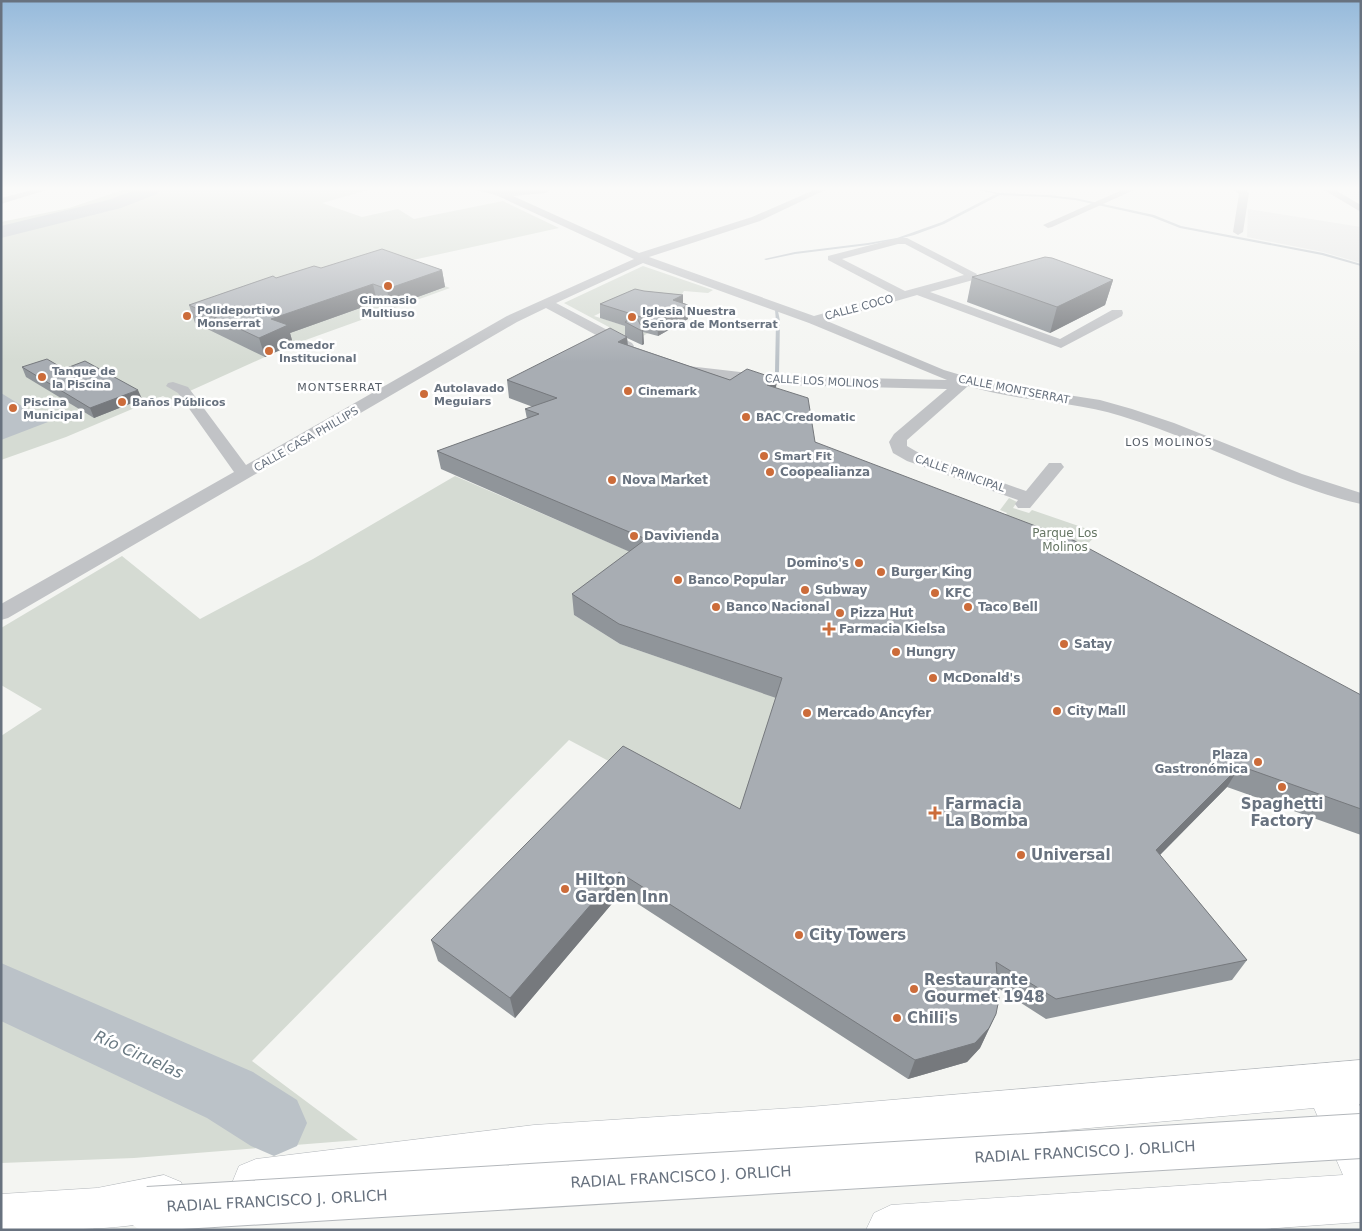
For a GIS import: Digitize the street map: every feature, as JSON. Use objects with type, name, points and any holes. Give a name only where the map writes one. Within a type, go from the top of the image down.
[{"type":"main road","points":[[97,1212],[244,1184],[534,1148],[808,1130],[1344,1083],[1361,1161]]},
{"type":"main road","name":"RADIAL FRANCISCO J. ORLICH","points":[[1,1218],[1361,1136]]},
{"type":"main road","points":[[891,1230],[1361,1198]]},
{"type":"street","name":"CALLE MONTSERRAT","points":[[617,247],[688,278],[814,320],[964,382],[1093,404],[1126,412],[1168,426],[1296,478],[1361,499]]},
{"type":"street","name":"CALLE CASA PHILLIPS","points":[[1,613],[450,354],[546,303],[640,258],[673,247]]},
{"type":"street","name":"CALLE COCO","points":[[873,247],[832,258],[904,295]]},
{"type":"street","name":"CALLE COCO","points":[[814,320],[969,277],[971,274],[920,247]]},
{"type":"street","points":[[933,287],[1061,344],[1118,313]]},
{"type":"street","points":[[918,291],[961,299]]},
{"type":"street","points":[[546,303],[643,354]]},
{"type":"street","name":"CALLE LOS MOLINOS","points":[[675,366],[720,376],[814,382],[934,386],[964,382]]},
{"type":"street","name":"CALLE PRINCIPAL","points":[[964,382],[900,437],[897,442],[899,449],[913,457],[1027,501],[1055,467]]},
{"type":"street","points":[[173,386],[183,390],[244,474]]},
{"type":"shaded area","points":[[1300,247],[1361,247],[1361,263]]},
{"type":"shaded area","name":"Piscina Municipal","points":[[1,393],[48,422],[1,440]]},
{"type":"green space","name":"Polideportivo Monserrat","points":[[1,247],[470,247],[390,265],[450,288],[289,346],[170,400],[163,396],[66,437],[1,460]]},
{"type":"green space","points":[[643,266],[713,290],[708,293],[684,291],[676,303],[608,309],[594,316],[648,333],[635,341],[564,303]]},
{"type":"green space","points":[[455,476],[647,559],[574,615],[620,644],[780,699],[739,830],[569,740],[252,1061],[358,1140],[134,1158],[1,1163],[1,736],[42,709],[1,685],[1,628],[122,556],[200,619],[313,559]]},
{"type":"green space","name":"Parque Los Molinos","points":[[1009,498],[1017,502],[1013,508],[1029,513],[1032,510],[1099,533],[1069,561],[997,531],[1007,513],[1000,510]]},
{"type":"building","points":[[382,249],[442,270],[387,289],[373,284],[271,319],[288,325],[259,338],[189,305],[273,276],[276,278],[314,266],[321,268]]},
{"type":"building","points":[[1045,257],[1113,280],[1057,307],[972,277]]},
{"type":"building","points":[[635,289],[683,295],[673,300],[688,305],[657,322],[600,304]]},
{"type":"building","points":[[636,316],[643,330],[642,331],[625,322]]},
{"type":"building","name":"City Mall","points":[[610,328],[627,337],[618,342],[730,380],[747,369],[777,379],[767,385],[808,398],[815,442],[1075,541],[1361,695],[1361,809],[1240,766],[1156,850],[1247,960],[1056,999],[996,962],[999,999],[996,1014],[989,1028],[975,1043],[915,1060],[619,872],[510,998],[431,940],[623,746],[740,809],[782,678],[619,624],[572,594],[646,539],[437,451],[539,414],[525,409],[557,398],[507,380]]},
{"type":"building","points":[[47,359],[64,369],[85,361],[138,390],[90,408],[22,367]]},
{"type":"waterway","points":[[766,259],[781,255],[840,247]]},
{"type":"waterway","points":[[1288,247],[1323,254],[1361,265]]},
{"type":"waterway","points":[[776,311],[778,321],[777,372]]},
{"type":"waterway","name":"Río Ciruelas","points":[[1,991],[230,1095],[274,1123]]},
{"type":"place","name":"Gimnasio Multiuso","points":[[388,286]]},
{"type":"place","name":"Polideportivo Monserrat","points":[[187,316]]},
{"type":"place","name":"Iglesia Nuestra Señora de Montserrat","points":[[632,317]]},
{"type":"place","name":"Comedor Institucional","points":[[269,351]]},
{"type":"place","name":"Tanque de la Piscina","points":[[42,377]]},
{"type":"place","name":"Cinemark","points":[[628,391]]},
{"type":"place","name":"Autolavado Meguiars","points":[[424,394]]},
{"type":"place","name":"Baños Públicos","points":[[122,402]]},
{"type":"place","name":"Piscina Municipal","points":[[13,408]]},
{"type":"place","name":"BAC Credomatic","points":[[746,417]]},
{"type":"place","name":"Smart Fit","points":[[764,456]]},
{"type":"place","name":"Coopealianza","points":[[770,472]]},
{"type":"place","name":"Nova Market","points":[[612,480]]},
{"type":"place","name":"Davivienda","points":[[634,536]]},
{"type":"place","name":"Domino's","points":[[859,563]]},
{"type":"place","name":"Burger King","points":[[881,572]]},
{"type":"place","name":"Banco Popular","points":[[678,580]]},
{"type":"place","name":"Subway","points":[[805,590]]},
{"type":"place","name":"KFC","points":[[935,593]]},
{"type":"place","name":"Banco Nacional","points":[[716,607]]},
{"type":"place","name":"Taco Bell","points":[[968,607]]},
{"type":"place","name":"Pizza Hut","points":[[840,613]]},
{"type":"place","name":"Farmacia Kielsa","points":[[829,629]]},
{"type":"place","name":"Satay","points":[[1064,644]]},
{"type":"place","name":"Hungry","points":[[896,652]]},
{"type":"place","name":"McDonald's","points":[[933,678]]},
{"type":"place","name":"City Mall","points":[[1057,711]]},
{"type":"place","name":"Mercado Ancyfer","points":[[807,713]]},
{"type":"place","name":"Plaza Gastronómica","points":[[1258,762]]},
{"type":"place","name":"Spaghetti Factory","points":[[1282,787]]},
{"type":"place","name":"Farmacia La Bomba","points":[[935,813]]},
{"type":"place","name":"Universal","points":[[1021,855]]},
{"type":"place","name":"Hilton Garden Inn","points":[[565,889]]},
{"type":"place","name":"City Towers","points":[[799,935]]},
{"type":"place","name":"Restaurante Gourmet 1948","points":[[914,989]]},
{"type":"place","name":"Chili's","points":[[897,1018]]},
{"type":"district","name":"MONTSERRAT","points":[[340,387]]},
{"type":"district","name":"LOS MOLINOS","points":[[1169,442]]}]
